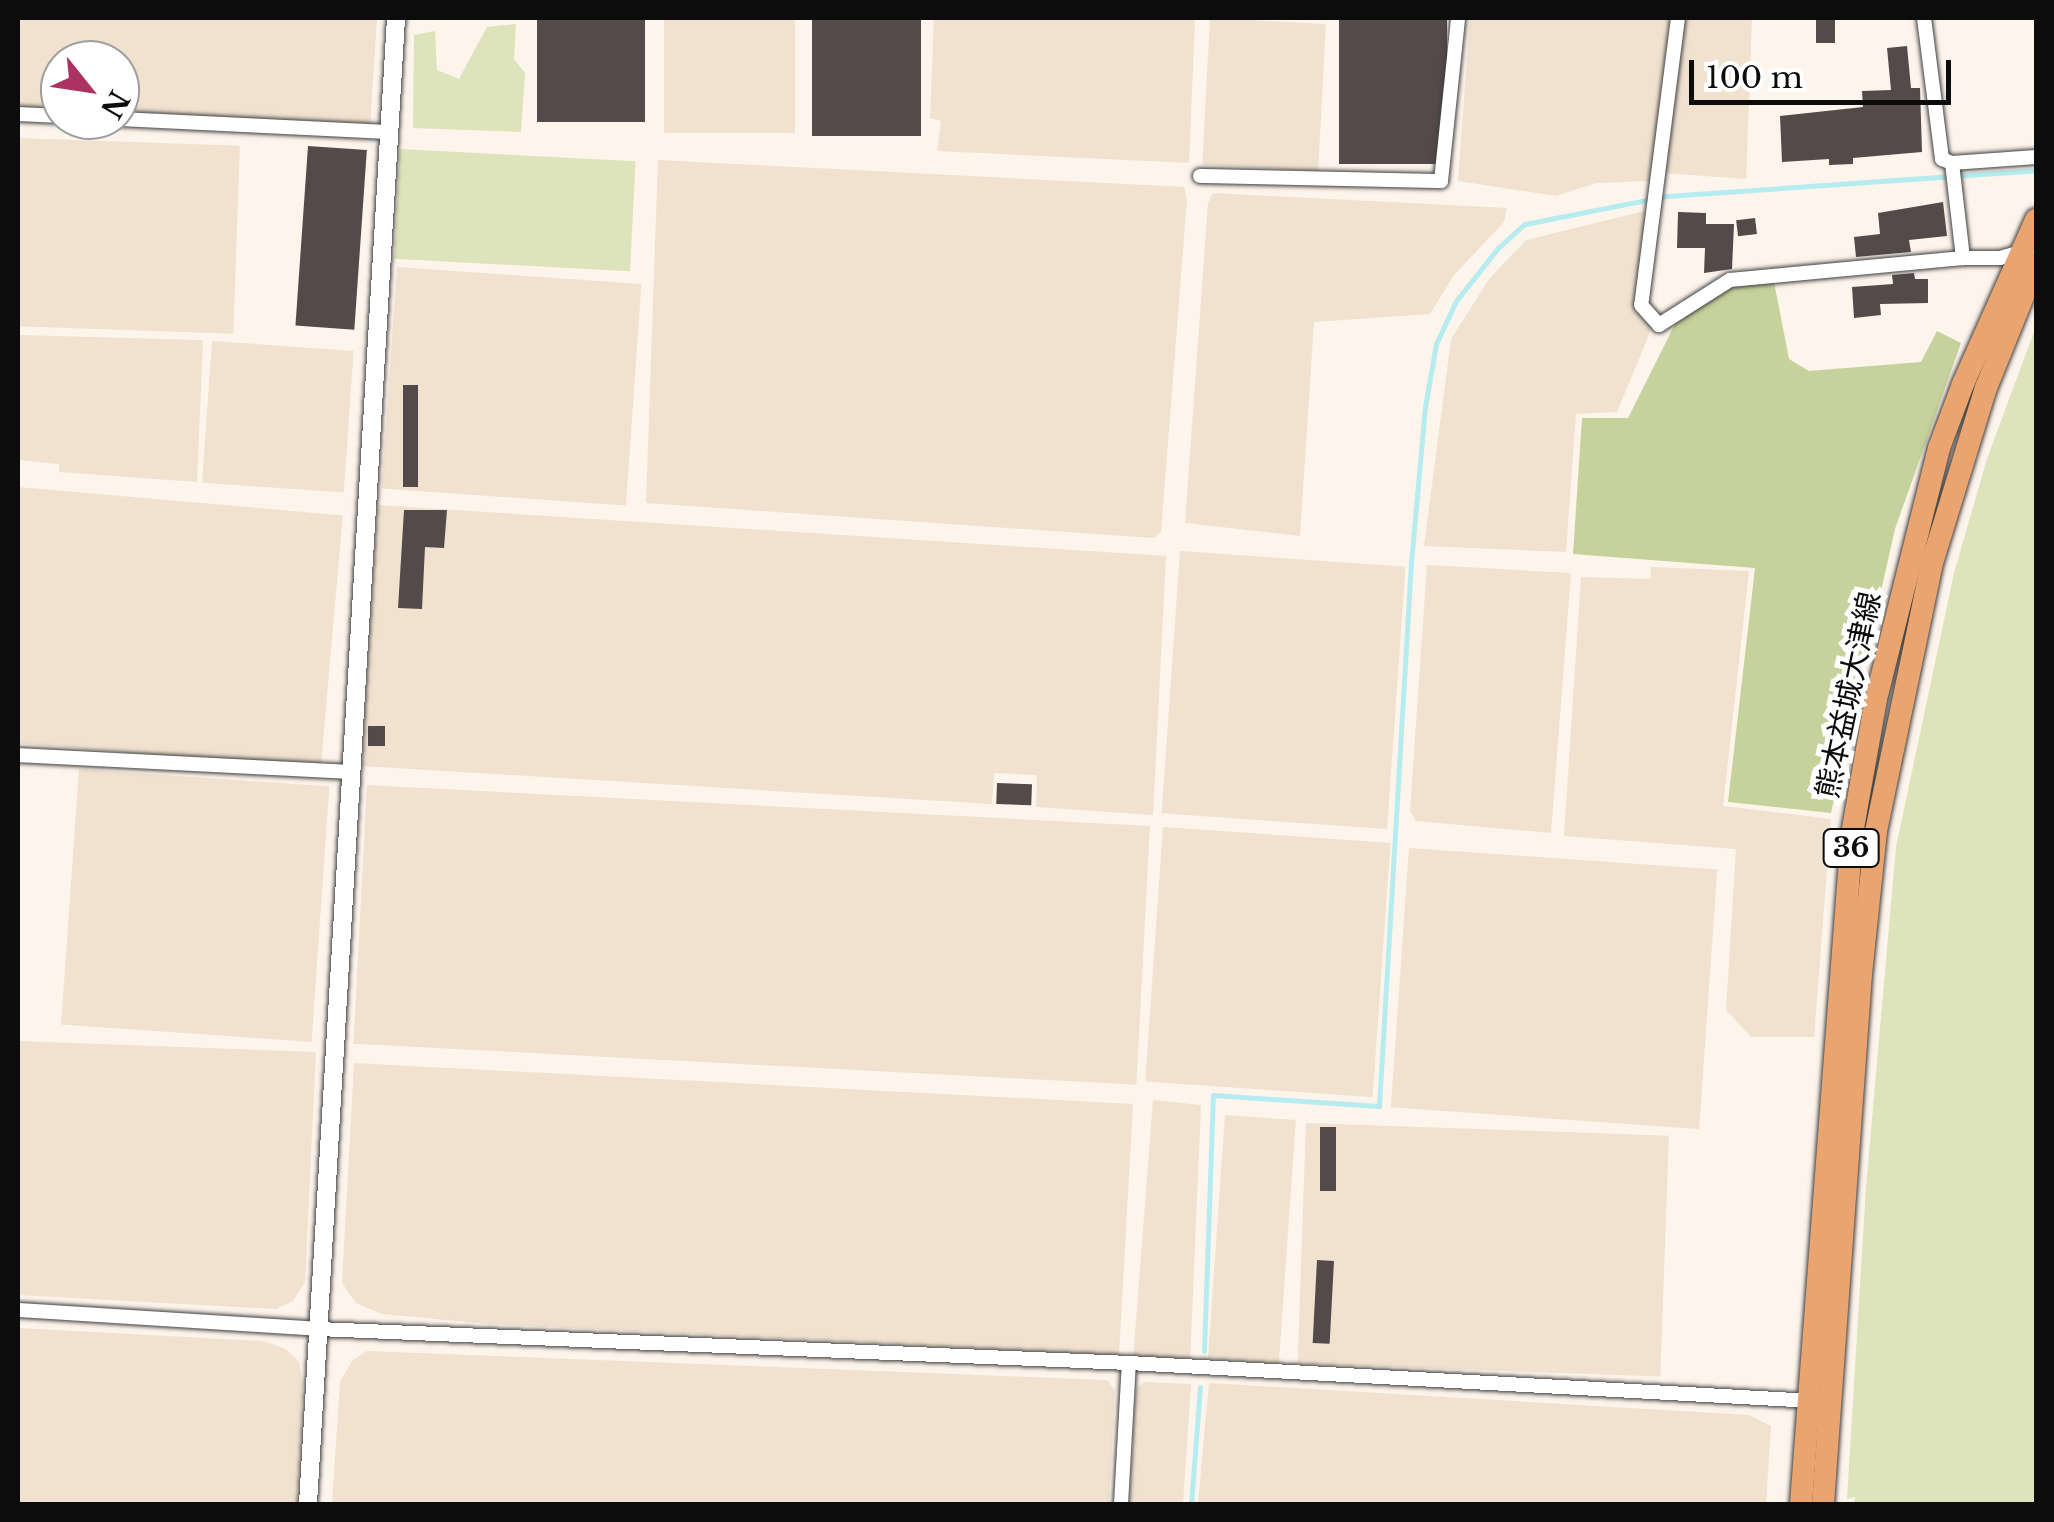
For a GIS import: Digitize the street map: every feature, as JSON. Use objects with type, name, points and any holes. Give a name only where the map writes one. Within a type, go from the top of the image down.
[{"type":"main road","name":"熊本益城大津線","points":[[1801,1504],[1819,1401],[1876,831],[1932,564],[2031,255],[2036,220]]},
{"type":"main road","name":"熊本益城大津線","points":[[1819,1401],[1822,1504]]},
{"type":"street","points":[[308,1504],[396,18]]},
{"type":"street","points":[[1200,176],[1441,182],[1458,18]]},
{"type":"street","points":[[1678,18],[1641,304],[1659,325],[1730,280],[2031,255]]},
{"type":"street","points":[[1924,18],[1942,159],[1953,172],[1963,258]]},
{"type":"street","points":[[140,120],[388,132]]},
{"type":"street","points":[[1953,172],[2036,157]]},
{"type":"street","points":[[18,755],[350,772]]},
{"type":"street","points":[[18,1310],[318,1329],[1129,1363],[1819,1401]]},
{"type":"street","points":[[1121,1504],[1129,1363]]},
{"type":"shaded area","points":[[18,18],[377,18],[370,127],[140,114],[140,40],[40,40],[40,109],[18,107]]},
{"type":"shaded area","points":[[664,18],[795,18],[795,133],[664,133]]},
{"type":"shaded area","points":[[934,18],[1195,18],[1189,163],[937,151],[941,121],[930,118]]},
{"type":"shaded area","points":[[1210,18],[1326,24],[1318,171],[1202,165]]},
{"type":"shaded area","points":[[1470,18],[1670,18],[1651,181],[1596,183],[1556,196],[1458,181]]},
{"type":"shaded area","points":[[1684,18],[1752,18],[1746,179],[1664,173]]},
{"type":"shaded area","points":[[18,138],[240,146],[233,334],[18,326]]},
{"type":"shaded area","points":[[658,160],[1184,187],[1187,199],[1161,532],[1154,538],[646,503]]},
{"type":"shaded area","points":[[1213,193],[1507,208],[1504,222],[1454,275],[1430,314],[1314,322],[1300,536],[1185,523],[1208,203]]},
{"type":"shaded area","points":[[1645,211],[1637,309],[1655,320],[1617,412],[1576,414],[1566,552],[1424,546],[1451,339],[1489,279],[1526,240]]},
{"type":"shaded area","points":[[397,267],[641,284],[626,506],[382,488]]},
{"type":"shaded area","points":[[18,335],[203,340],[197,482],[59,472],[59,464],[18,460]]},
{"type":"shaded area","points":[[212,341],[354,351],[344,493],[202,483]]},
{"type":"shaded area","points":[[18,487],[343,515],[321,769],[18,743]]},
{"type":"shaded area","points":[[378,505],[1166,556],[1153,815],[1036,807],[1037,775],[994,773],[992,804],[362,766]]},
{"type":"shaded area","points":[[1180,551],[1405,567],[1387,829],[1162,813]]},
{"type":"shaded area","points":[[1427,565],[1571,573],[1551,833],[1416,821],[1410,811]]},
{"type":"shaded area","points":[[1651,567],[1749,571],[1723,806],[1831,819],[1814,1037],[1751,1037],[1726,1010],[1736,849],[1564,836],[1581,577],[1650,579]]},
{"type":"shaded area","points":[[79,769],[329,787],[312,1042],[61,1024]]},
{"type":"shaded area","points":[[367,785],[1150,826],[1136,1085],[353,1044]]},
{"type":"shaded area","points":[[1163,827],[1390,843],[1373,1097],[1145,1081]]},
{"type":"shaded area","points":[[1409,848],[1717,870],[1699,1129],[1391,1107]]},
{"type":"shaded area","points":[[18,1041],[316,1052],[305,1282],[293,1301],[276,1309],[18,1295]]},
{"type":"shaded area","points":[[354,1063],[1133,1104],[1119,1355],[489,1324],[382,1314],[356,1303],[342,1283]]},
{"type":"shaded area","points":[[1153,1100],[1201,1105],[1190,1362],[1133,1360]]},
{"type":"shaded area","points":[[1225,1115],[1296,1120],[1279,1363],[1208,1358]]},
{"type":"shaded area","points":[[1306,1123],[1669,1136],[1660,1377],[1298,1364]]},
{"type":"shaded area","points":[[18,1328],[263,1341],[286,1349],[299,1362],[303,1385],[297,1504],[18,1504]]},
{"type":"shaded area","points":[[367,1351],[1107,1380],[1115,1391],[1109,1504],[332,1504],[340,1382],[352,1361]]},
{"type":"shaded area","points":[[1144,1382],[1191,1384],[1183,1504],[1129,1504],[1136,1389]]},
{"type":"shaded area","points":[[1209,1383],[1749,1415],[1771,1426],[1766,1504],[1198,1504]]},
{"type":"green space","points":[[516,24],[514,59],[525,73],[521,132],[413,128],[414,35],[435,31],[437,70],[459,79],[487,27]]},
{"type":"green space","points":[[400,149],[636,161],[630,271],[394,259]]},
{"type":"green space","points":[[1774,282],[1789,359],[1809,371],[1921,362],[1937,331],[1961,343],[1895,529],[1831,813],[1728,802],[1755,568],[1573,554],[1582,418],[1628,418],[1675,324],[1730,287]]},
{"type":"green space","points":[[2036,326],[2036,1504],[1854,1504],[1855,1497],[1847,1499],[1866,1187],[1896,847],[1954,573],[1987,459]]},
{"type":"building","points":[[537,18],[645,18],[645,122],[537,122]]},
{"type":"building","points":[[812,18],[921,18],[921,136],[812,136]]},
{"type":"building","points":[[1339,18],[1447,18],[1447,164],[1339,164]]},
{"type":"building","points":[[1816,18],[1835,18],[1835,43],[1816,43]]},
{"type":"building","points":[[1907,46],[1911,88],[1920,88],[1922,152],[1853,158],[1853,164],[1829,165],[1829,159],[1782,162],[1780,116],[1863,107],[1862,91],[1891,90],[1887,48]]},
{"type":"building","points":[[308,146],[367,150],[354,330],[295,326]]},
{"type":"building","points":[[1943,202],[1947,236],[1909,240],[1911,252],[1856,257],[1854,237],[1880,234],[1878,213]]},
{"type":"building","points":[[1678,212],[1706,213],[1706,224],[1734,224],[1732,269],[1704,273],[1705,248],[1677,248]]},
{"type":"building","points":[[1755,218],[1757,234],[1738,236],[1736,220]]},
{"type":"building","points":[[1914,273],[1915,279],[1928,279],[1928,303],[1880,304],[1881,315],[1854,318],[1852,287],[1893,284],[1892,275]]},
{"type":"building","points":[[403,385],[418,385],[418,487],[403,487]]},
{"type":"building","points":[[404,510],[447,510],[444,548],[425,547],[422,609],[398,608]]},
{"type":"building","points":[[368,726],[385,726],[385,746],[368,746]]},
{"type":"building","points":[[997,783],[1032,784],[1031,805],[996,804]]},
{"type":"building","points":[[1320,1127],[1336,1127],[1336,1191],[1320,1191]]},
{"type":"building","points":[[1317,1260],[1334,1261],[1330,1344],[1313,1343]]},
{"type":"waterway","points":[[1204,1351],[1213,1095],[1379,1106],[1411,563],[1425,407],[1436,344],[1456,301],[1498,248],[1525,224],[1667,196],[2036,170]]},
{"type":"waterway","points":[[1191,1504],[1200,1387]]}]
